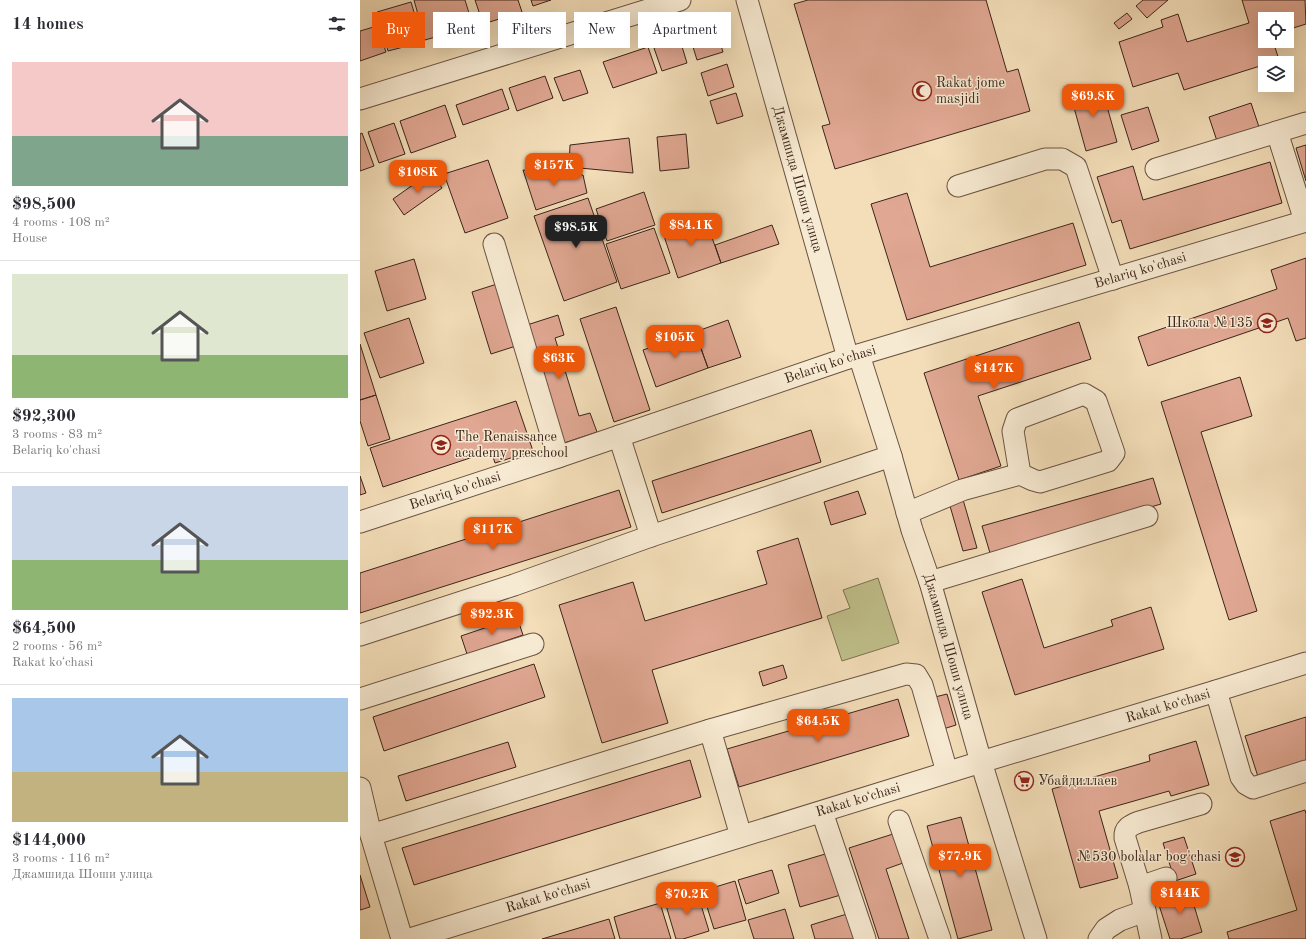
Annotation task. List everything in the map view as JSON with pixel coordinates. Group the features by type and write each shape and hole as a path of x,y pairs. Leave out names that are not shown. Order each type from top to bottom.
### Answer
{"street":[{"path":"360,99 680,0"},
{"name":"Джамшида Шоши улица","path":"747,0 854,357 891,456 907,513 930,582 980,762 1036,939"},
{"path":"1156,169 1306,123"},
{"path":"1277,132 1305,221"},
{"path":"958,186 1045,159 1062,160 1076,168 1113,279"},
{"name":"Belariq ko'chasi","path":"360,522 854,357 1305,221"},
{"path":"494,244 558,457"},
{"path":"907,513 962,490 1020,474 1040,482 1108,461 1114,453 1096,400 1084,394 1017,419 1013,431 1020,474"},
{"path":"619,436 651,536"},
{"path":"360,635 514,585 651,536 891,456"},
{"path":"930,582 1147,516"},
{"path":"360,699 533,644"},
{"name":"Rakat koʻchasi","path":"410,939 947,772 1306,663"},
{"path":"371,835 710,730 906,674 916,675 922,685 947,772"},
{"path":"1216,691 1242,777 1246,784 1254,788 1306,771"},
{"path":"710,730 741,836"},
{"path":"360,788 371,835 402,939"},
{"path":"1151,939 1140,887 1124,833 1132,824 1201,804"},
{"path":"822,812 865,939"},
{"path":"900,821 940,939"},
{"path":"1140,887 1166,878"},
{"path":"1099,939 1106,928 1120,920 1145,911"}],"green space":[{"path":"878,578 899,643 842,661 827,616 850,608 843,590"}],"building":[{"path":"414,0 465,0 469,12 433,12 433,38 425,40 425,12 417,12"},
{"path":"475,0 518,0 522,12 498,12 498,19 490,22 490,12 479,12"},
{"path":"531,0 551,0 533,6"},
{"name":"Rakat jome masjidi","path":"808,0 986,0 1007,72 1018,69 1030,111 835,169 822,126 830,124 794,4"},
{"path":"1143,0 1168,0 1147,18 1136,6"},
{"path":"1242,0 1305,0 1306,24 1294,28 1294,12 1258,12 1258,48 1275,48 1278,56 1258,56 1258,67 1184,90 1178,73 1133,87 1119,42 1163,27 1161,20 1178,14 1187,42 1249,23"},
{"path":"411,2 414,12 377,12"},
{"path":"1127,13 1132,19 1119,29 1114,23"},
{"path":"372,27 372,48 385,48 386,52 360,61 360,31"},
{"path":"387,48 400,48 388,51"},
{"path":"648,48 657,73 613,88 603,62"},
{"path":"654,48 682,48 687,63 662,71"},
{"path":"693,48 722,48 723,52 697,60"},
{"path":"727,64 734,87 708,96 701,73"},
{"path":"580,70 588,93 563,101 554,78"},
{"path":"545,76 553,98 517,111 509,88"},
{"path":"1101,85 1117,142 1086,151 1070,93"},
{"path":"502,89 509,109 463,125 456,105"},
{"path":"736,93 743,116 717,124 710,101"},
{"path":"1251,103 1260,130 1218,144 1209,117"},
{"path":"445,105 456,137 411,153 400,121"},
{"path":"1148,107 1159,141 1132,150 1121,115"},
{"path":"394,123 405,154 379,163 368,132"},
{"path":"362,133 374,166 360,171 360,134"},
{"path":"686,134 689,168 660,171 657,137"},
{"path":"629,138 633,173 569,167 570,145"},
{"path":"1306,145 1306,181 1296,148"},
{"path":"488,160 508,218 465,233 444,174"},
{"path":"1270,162 1282,203 1130,249 1121,220 1112,223 1097,177 1133,166 1143,200"},
{"path":"523,170 583,175 587,193 536,210"},
{"path":"431,172 442,188 404,215 393,199"},
{"path":"644,192 655,225 607,241 596,209"},
{"path":"907,193 930,267 1073,223 1086,265 907,320 871,204"},
{"path":"588,198 617,282 564,301 534,216"},
{"path":"704,215 721,263 678,278 662,230"},
{"path":"772,225 779,244 721,263 715,245"},
{"path":"654,228 670,273 621,289 606,244"},
{"path":"1306,258 1306,338 1296,341 1288,318 1148,366 1138,337 1277,289 1271,270"},
{"path":"414,259 426,299 387,311 375,271"},
{"path":"497,284 516,346 491,354 472,292"},
{"path":"616,307 650,410 614,422 580,319"},
{"path":"558,315 564,335 555,338 579,416 590,413 597,432 564,443 527,325"},
{"path":"409,318 424,363 380,378 364,333"},
{"path":"728,320 741,357 708,368 695,332"},
{"path":"1079,322 1091,359 978,396 1001,466 959,480 924,373"},
{"path":"695,332 708,368 656,387 643,350"},
{"path":"360,344 376,395 360,400"},
{"path":"1240,377 1252,416 1201,432 1257,611 1229,620 1161,402"},
{"path":"376,395 390,439 368,446 360,421 360,400"},
{"path":"516,401 533,451 495,463 491,451 383,487 370,448"},
{"path":"811,430 821,462 662,513 652,481"},
{"path":"360,476 366,493 360,495"},
{"path":"1153,478 1161,504 990,553 982,526"},
{"path":"619,490 631,527 360,613 360,573"},
{"path":"858,491 866,514 831,525 824,502"},
{"path":"962,496 977,548 963,551 948,499"},
{"path":"798,538 822,618 652,670 668,723 602,743 559,605 633,582 645,621 767,584 757,551"},
{"path":"1022,579 1044,648 1113,626 1111,620 1151,607 1164,649 1015,695 982,592"},
{"path":"517,617 523,635 467,654 461,636"},
{"path":"534,664 545,697 384,751 373,717"},
{"path":"783,665 787,678 763,686 759,672"},
{"path":"947,694 956,725 940,730 931,698"},
{"path":"898,699 909,736 739,787 727,749"},
{"path":"1306,717 1306,769 1260,783 1245,736"},
{"path":"1196,741 1209,785 1171,796 1169,791 1099,811 1118,878 1080,888 1052,789 1150,761 1149,755"},
{"path":"508,742 516,767 406,801 398,776"},
{"path":"690,760 701,797 414,885 402,848"},
{"path":"1305,810 1306,939 1229,939 1227,932 1297,910 1270,821"},
{"path":"961,817 992,930 958,939 927,826"},
{"path":"893,834 903,863 886,869 909,939 879,939 849,848"},
{"path":"1184,837 1196,874 1175,881 1163,843"},
{"path":"832,852 844,894 800,907 788,865"},
{"path":"772,870 779,893 746,904 738,880"},
{"path":"360,875 370,907 360,910"},
{"path":"735,881 746,920 714,929 702,891"},
{"path":"1189,889 1202,932 1180,939 1170,939 1157,899"},
{"path":"697,892 709,931 683,939 676,939 665,902"},
{"path":"660,903 671,939 620,939 614,917"},
{"path":"785,909 794,939 754,939 748,920"},
{"path":"850,913 859,939 815,939 811,925"},
{"path":"609,919 615,939 542,939"}],"place":[{"name":"Rakat jome masjidi","path":"922,91"},
{"name":"Школа №135","path":"1267,323"},
{"name":"The Renaissance academy preschool","path":"441,445"},
{"name":"Убайдиллаев","path":"1024,781"},
{"name":"№530 bolalar bog'chasi","path":"1235,857"}]}
